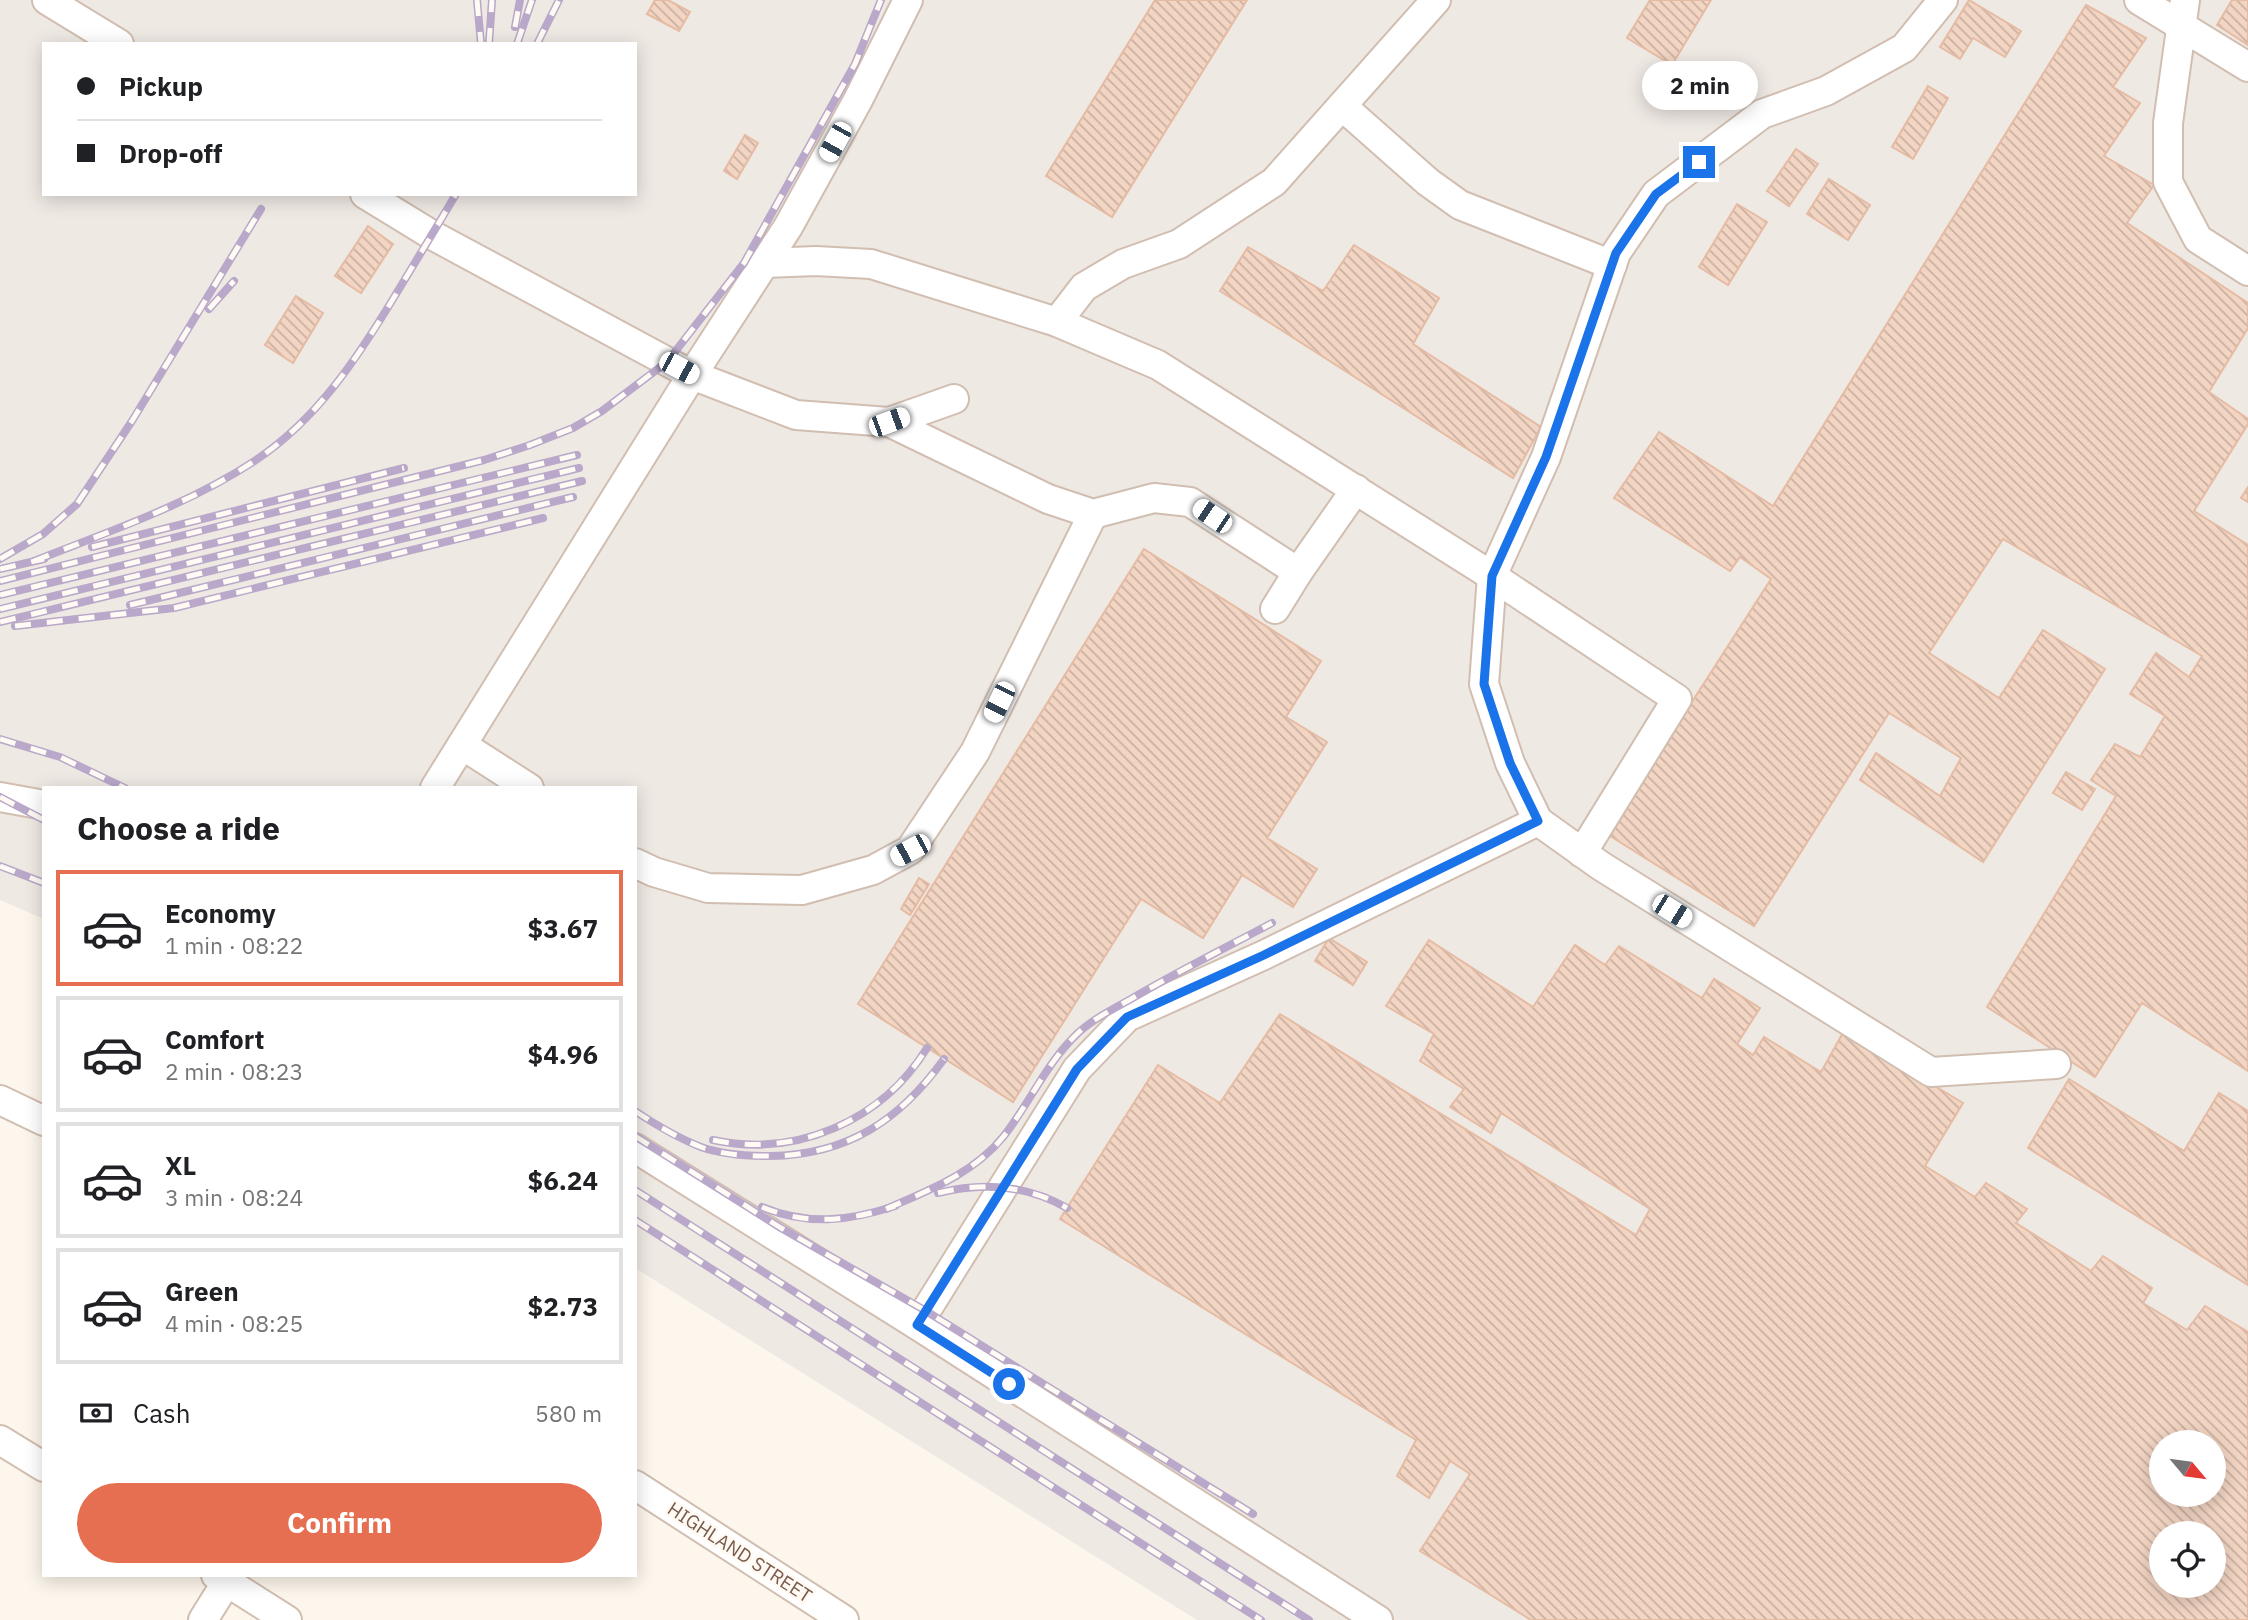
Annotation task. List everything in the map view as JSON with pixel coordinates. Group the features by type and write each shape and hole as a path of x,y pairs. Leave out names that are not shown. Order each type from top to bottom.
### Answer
{"street":[{"path":"47,0 116,42"},
{"path":"436,786 692,375 788,227 858,100 908,0"},
{"path":"1057,322 1084,287 1123,264 1180,244 1274,182 1436,0"},
{"path":"1943,0 1905,48 1826,91 1762,114 1656,194 1616,253 1546,457 1492,576 1484,684 1510,763 1538,821 1583,853 1931,1072 2056,1064"},
{"path":"2139,0 2183,13 2248,67"},
{"path":"2183,13 2168,123 2168,182 2199,239 2248,271"},
{"path":"1342,106 1429,182 1460,205 1612,265"},
{"path":"368,196 432,235 692,375 796,415 889,422 1048,499 1093,514 1154,498 1190,502 1298,572"},
{"path":"765,263 816,261 871,264 1057,322 1158,365 1492,576 1677,699 1583,853"},
{"path":"889,422 954,398"},
{"path":"1275,609 1356,489"},
{"path":"637,864 654,872 708,888 802,891 873,870 910,850 975,752 1093,514"},
{"path":"462,745 525,786"},
{"path":"0,797 42,805"},
{"path":"917,1325 1077,1069 1127,1017 1264,955 1538,821"},
{"path":"0,1100 42,1120"},
{"path":"637,1149 1378,1620"},
{"path":"0,1440 42,1466"},
{"name":"HIGHLAND STREET","path":"637,1486 844,1620"},
{"path":"203,1620 225,1577 287,1620"}],"shaded area":[{"path":"0,0 2248,0 2248,1620 1197,1620 637,1269 637,786 42,786 42,918 0,900"}],"building":[{"path":"655,0 668,0 690,12 679,31 647,14"},
{"path":"1155,0 1247,0 1112,217 1046,176"},
{"path":"1650,0 1711,0 1672,65 1627,38"},
{"path":"1969,0 2021,31 2005,57 1973,38 1960,59 1940,47"},
{"path":"2232,0 2248,0 2248,45 2217,25"},
{"path":"2086,5 2146,38 2113,87 2140,103 2104,156 2154,185 2127,223 2248,303 2248,328 2209,392 2248,419 2248,424 2194,511 2248,545 2248,1071 2142,1003 2095,1077 1987,1007 2116,796 2091,780 2115,744 2140,757 2165,716 2130,694 2156,653 2189,677 2202,656 2003,539 1929,653 1999,698 2043,630 2105,669 1983,862 1860,780 1876,753 1940,796 1961,758 1889,713 1754,926 1607,834 1771,579 1740,557 1730,571 1614,498 1659,432 1773,506"},
{"path":"1928,86 1948,98 1913,159 1892,147"},
{"path":"745,135 758,143 737,179 724,171"},
{"path":"1796,149 1818,164 1789,206 1767,191"},
{"path":"1829,179 1870,205 1848,240 1807,214"},
{"path":"1737,204 1767,222 1728,285 1699,267"},
{"path":"368,226 393,244 361,293 335,276"},
{"path":"1354,245 1439,298 1413,344 1541,427 1513,478 1220,291 1248,247 1323,291"},
{"path":"296,296 323,313 293,363 265,345"},
{"path":"2248,487 2248,502 2241,498"},
{"path":"1144,549 1321,661 1286,717 1327,742 1267,838 1317,869 1293,907 1242,875 1203,938 1141,899 1013,1102 858,1004"},
{"path":"2066,772 2095,789 2082,810 2053,793"},
{"path":"919,878 929,884 910,915 901,909"},
{"path":"1329,938 1367,962 1353,985 1315,961"},
{"path":"1429,940 1533,1007 1575,945 1605,965 1619,946 1702,998 1714,979 1760,1008 1737,1044 1753,1055 1764,1037 1821,1072 1844,1031 1963,1103 1925,1166 1975,1197 1986,1183 2027,1209 2016,1223 2091,1271 2103,1256 2152,1288 2143,1303 2187,1330 2205,1306 2248,1332 2248,1620 1531,1620 1420,1551 1470,1474 1450,1461 1429,1498 1397,1476 1416,1440 1060,1219 1158,1065 1220,1103 1280,1014 1636,1235 1650,1209 1501,1113 1491,1133 1450,1107 1464,1089 1420,1061 1434,1034 1386,1006"},
{"path":"2069,1079 2184,1151 2219,1093 2248,1111 2248,1285 2028,1148"}],"railway":[{"path":"477,0 481,42"},
{"path":"489,42 492,0"},
{"path":"515,27 520,0"},
{"path":"518,42 532,0"},
{"path":"538,42 559,0"},
{"path":"0,581 484,460 573,428 602,411 667,362 744,263 855,64 881,0"},
{"path":"34,561 176,504 230,476 278,444 316,407 349,366 379,322 455,196"},
{"path":"0,559 43,534 77,504 132,421 261,209"},
{"path":"209,309 234,281"},
{"path":"0,595 577,455"},
{"path":"92,547 404,468"},
{"path":"0,609 579,468"},
{"path":"0,622 582,481"},
{"path":"130,605 573,497"},
{"path":"15,626 174,608 543,518"},
{"path":"0,569 44,559"},
{"path":"0,739 60,757 121,786"},
{"path":"0,797 42,819"},
{"path":"0,866 42,882"},
{"path":"886,1209 949,1180 991,1150 1013,1124 1057,1057 1090,1023 1272,923"},
{"path":"713,1140 744,1144 775,1143 805,1138 834,1128 861,1114 886,1096 908,1074 927,1048"},
{"path":"637,1112 709,1150 753,1156 798,1154 824,1149 870,1130 909,1100 944,1059"},
{"path":"637,1137 781,1228 926,1311 1253,1514"},
{"path":"938,1193 971,1187 1004,1188 1036,1194 1067,1208"},
{"path":"637,1191 1309,1620"},
{"path":"762,1207 796,1217 828,1219 861,1215 895,1206"},
{"path":"637,1221 1261,1620"}],"route":[{"path":"1009,1384 917,1325 1077,1069 1127,1017 1264,955 1538,821 1510,763 1484,684 1492,576 1546,457 1616,253 1656,194 1699,162"}]}
